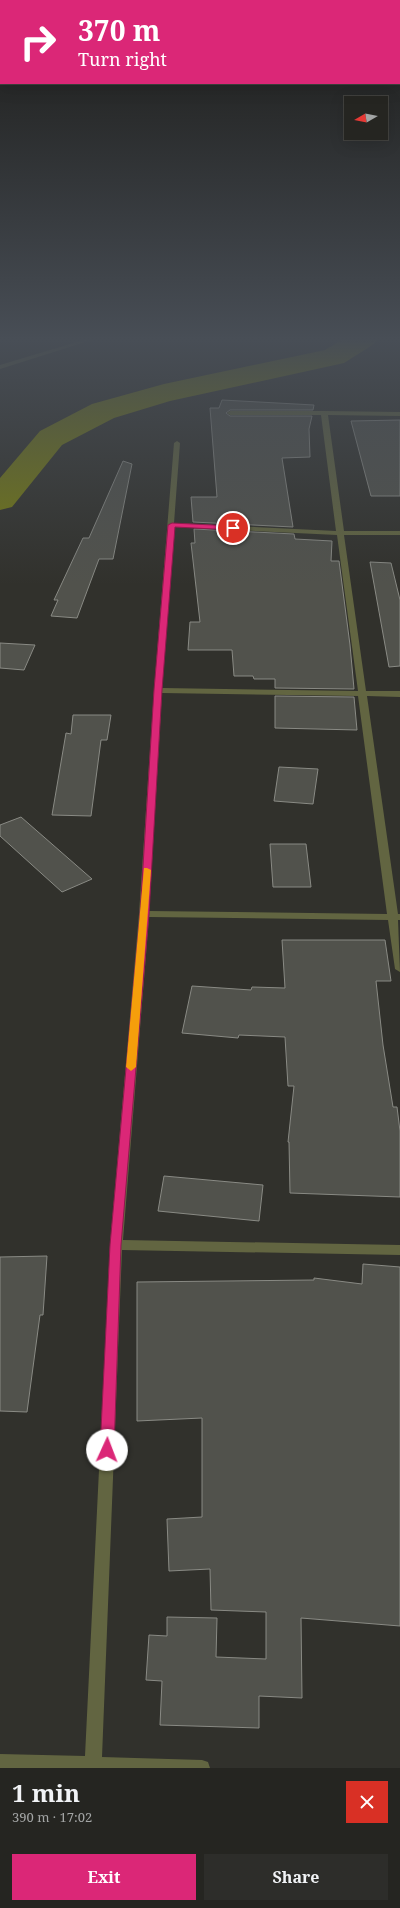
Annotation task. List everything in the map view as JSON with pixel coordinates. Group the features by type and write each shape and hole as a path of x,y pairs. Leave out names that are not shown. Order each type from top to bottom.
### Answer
{"street":[{"path":"325,421 362,694 396,917 400,969"},
{"path":"93,1766 116,1245 144,914 158,690 172,525 177,443"},
{"path":"172,525 340,533 400,533"},
{"path":"158,690 400,694"},
{"path":"144,914 396,917"},
{"path":"116,1245 400,1250"},
{"path":"0,1762 93,1766 202,1768"}],"building":[{"path":"211,421 311,421 309,429 310,457 282,458 293,527 193,522 191,497 217,497"},
{"path":"351,421 400,421 400,496 371,496"},
{"path":"123,461 132,464 113,559 99,559 77,618 51,616 58,600 54,600 83,538 89,538"},
{"path":"194,529 294,534 295,539 332,541 331,561 339,561 354,689 275,688 275,679 254,679 253,676 234,676 232,650 188,650 190,622 200,622 191,543 195,543"},
{"path":"370,562 391,563 400,600 400,666 389,667"},
{"path":"0,643 35,645 24,670 0,668"},
{"path":"275,696 354,697 357,730 275,728"},
{"path":"73,715 111,715 107,740 101,740 91,816 52,815 66,733 71,734"},
{"path":"279,767 318,769 313,804 274,801"},
{"path":"21,817 92,879 62,892 0,836 0,825"},
{"path":"270,844 306,844 311,887 273,887"},
{"path":"282,940 385,940 391,981 376,981 383,1045 393,1107 397,1107 400,1131 400,1197 290,1193 288,1142 294,1086 288,1086 285,1037 239,1035 238,1038 182,1033 192,986 251,990 252,987 285,988"},
{"path":"164,1176 263,1185 259,1221 158,1211"},
{"path":"47,1256 43,1315 40,1315 27,1412 0,1411 0,1257"},
{"path":"363,1264 400,1267 400,1626 301,1618 302,1698 259,1696 259,1728 160,1725 162,1681 146,1680 149,1635 167,1636 167,1617 217,1618 216,1657 266,1659 266,1612 211,1610 210,1569 169,1571 167,1519 202,1517 202,1418 137,1421 137,1282 314,1280 314,1278 362,1284"}],"waterway":[{"path":"0,500 51,438 85,421"}],"slow traffic":[{"path":"131,1067 147,870"}],"route":[{"path":"107,1450 116,1245 144,914 158,690 172,525 233,528"}]}
